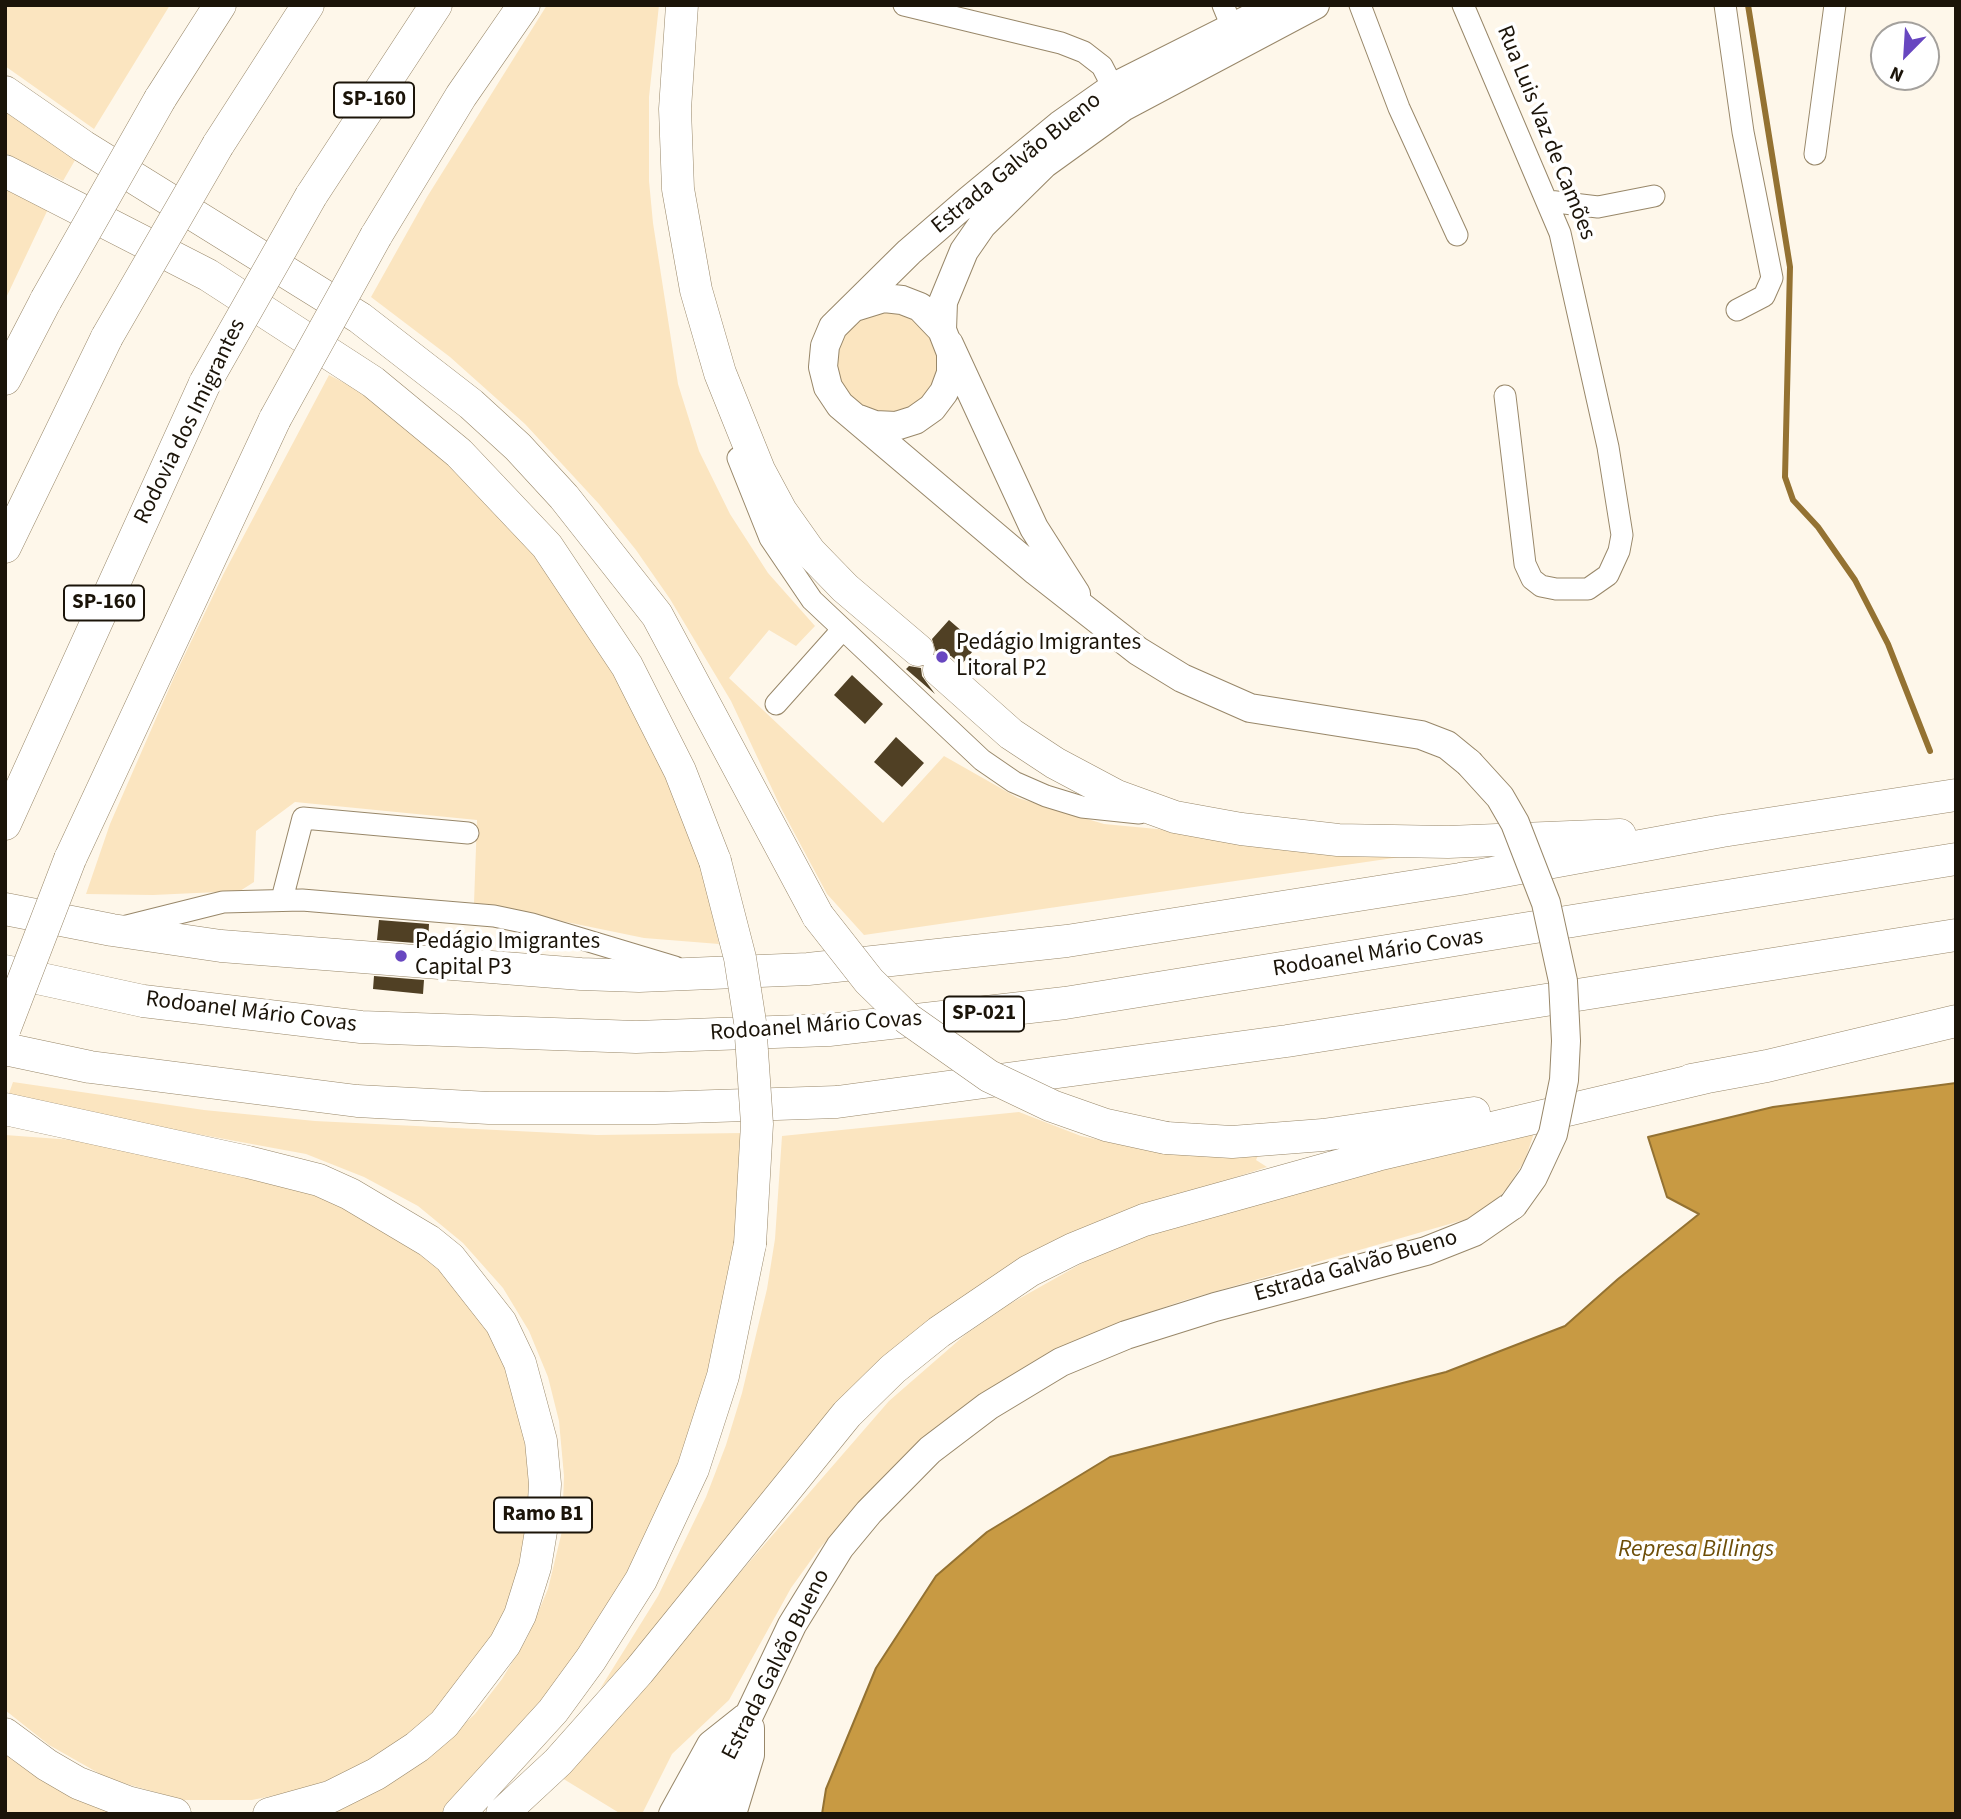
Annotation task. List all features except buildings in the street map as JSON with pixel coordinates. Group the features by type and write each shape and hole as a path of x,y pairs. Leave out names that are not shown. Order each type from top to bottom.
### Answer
{"highway":[{"path":"5,379 46,300 160,99 220,5"},
{"path":"5,547 107,337 218,145 308,5"},
{"name":"Rodovia dos Imigrantes","path":"5,824 205,383 311,196 436,5"},
{"path":"5,1028 70,859 275,419 376,236 461,96 524,5"},
{"path":"682,5 675,109 678,189 696,290 720,373 759,470 781,511 810,552 845,588 1011,734 1055,763 1117,796 1175,817 1241,829 1338,840 1448,842 1722,831"},
{"path":"5,92 83,146 360,318 471,404 518,447 573,507 657,615 818,916 869,981 908,1019 989,1076 1052,1106 1106,1125 1166,1138 1232,1142 1323,1135 1712,1076 1767,1066 1956,1021"},
{"path":"5,171 208,275 373,382 459,453 547,546 620,656 680,771 715,861 740,958 750,1022 757,1124 750,1244 723,1376 693,1469 642,1580 591,1659 553,1711 459,1814"},
{"path":"5,909 112,930 221,946 568,973 639,976 808,969 1067,941 1474,877 1722,831 1956,795"},
{"name":"Rodoanel Mário Covas","path":"5,971 143,1001 361,1027 636,1037 829,1030 1065,1003 1956,859"},
{"path":"5,1049 90,1067 357,1101 489,1108 655,1108 837,1102 1273,1043 1956,935"},
{"path":"502,1814 558,1762 639,1671 847,1414 892,1369 939,1332 1029,1271 1073,1249 1144,1220 1377,1155 1712,1076"},
{"name":"Ramo B1","path":"5,1109 248,1163 319,1181 351,1194 420,1235 450,1258 501,1323 520,1363 541,1441 543,1519 535,1567 520,1615 505,1644 452,1713 417,1747 376,1774 330,1797 269,1814"},
{"path":"5,1734 47,1765 78,1783 127,1802 175,1814"}],"main road":[{"name":"Estrada Galvão Bueno","path":"702,1814 792,1625 816,1581 869,1511 930,1450 988,1406 1060,1362 1126,1335 1216,1307 1426,1251 1474,1232 1513,1205 1540,1166 1553,1134 1564,1080 1566,1041 1563,981 1546,903 1516,823 1500,797 1469,763 1447,745 1421,735 1250,708 1214,694 1138,651 840,405 828,387 823,367 825,346 833,327 850,309 968,201 1060,125 1119,97 1231,25 1277,5"},
{"name":"Estrada Galvão Bueno","path":"1231,25 1314,5"},
{"name":"Estrada Galvão Bueno","path":"856,418 876,425 896,426 915,420 932,408 944,392 951,373 943,302 964,251 982,225 1044,164 1119,97"},
{"name":"Estrada Galvão Bueno","path":"850,309 884,298 902,300 920,307 946,337 991,441 1034,528 1087,611"},
{"path":"673,1814 711,1745 750,1715"},
{"path":"732,1814 750,1755 750,1715"}],"street":[{"path":"904,5 1072,47 1096,60 1119,97"},
{"path":"1360,5 1399,108 1457,235"},
{"name":"Rua Luis Vaz de Camões","path":"1463,5 1548,201 1571,277 1608,447 1622,535 1619,551 1608,575 1588,589 1541,586 1532,579 1525,564 1505,396"},
{"path":"1725,5 1743,132 1772,278 1763,296 1737,310"},
{"path":"1815,154 1835,5"},
{"path":"1548,201 1598,207 1654,196"},
{"path":"720,373 736,455 770,538 812,600 842,630 982,760 1014,782 1082,807 1175,817"},
{"path":"776,704 842,630"},
{"path":"282,899 303,818 468,834"},
{"path":"112,930 223,902 282,899 505,918 694,973"}],"shaded area":[{"path":"5,5 170,5 94,129 5,66"},
{"path":"547,5 659,5 649,97 649,181 678,384 699,451 730,514 768,573 815,626 796,646 769,630 729,678 883,823 944,756 1018,798 1104,824 1421,854 864,935 827,894 781,808 731,701 670,599 636,550 599,504 525,424 450,357 371,297 427,197"},
{"path":"5,112 78,155 63,181 5,153"},
{"path":"5,186 49,207 5,300"},
{"path":"887,312 906,316 922,327 933,343 937,362 933,381 922,397 906,408 887,412 868,408 852,397 841,381 837,362 841,343 852,327 868,316"},
{"path":"329,375 364,393 449,464 536,555 615,673 667,777 702,866 719,944 644,938 474,903 477,820 295,802 256,831 254,882 240,891 153,895 86,894 110,824 175,675 224,573"},
{"path":"13,1082 204,1110 315,1121 597,1135 743,1133 740,1218 700,1419 607,1618 487,1770 442,1814 311,1814 365,1794 424,1761 475,1714 502,1679 527,1638 548,1589 562,1531 564,1476 559,1421 548,1377 529,1331 503,1288 463,1243 418,1206 364,1177 306,1154 7,1099"},
{"path":"1019,1112 1081,1136 1150,1151 1186,1154 1260,1151 1256,1160 1267,1167 1212,1185 1005,1272 600,1689 658,1596 706,1497 726,1445 742,1393 767,1289 775,1239 782,1136"},
{"path":"1535,1130 1525,1160 1508,1187 1496,1200 1467,1219 1182,1301 1103,1329 1065,1346 917,1445 882,1478 819,1549 791,1588 729,1700 672,1754 642,1814 621,1814 557,1775 698,1621 889,1401 966,1334 1008,1305 1095,1256 1185,1220"},
{"path":"5,1135 73,1140 283,1178 392,1224 479,1299 535,1427 534,1542 496,1642 423,1728 372,1762 310,1788 252,1800 183,1800 109,1779 49,1745 5,1710"},
{"path":"5,1746 135,1814 5,1814"}],"water":[{"name":"Represa Billings","path":"1956,1083 1956,1814 822,1814 826,1789 876,1668 936,1576 987,1532 1110,1457 1446,1372 1565,1326 1699,1214 1667,1197 1648,1137 1773,1107"}],"waterway":[{"path":"1748,5 1790,267 1785,477 1793,500 1818,527 1855,580 1888,644 1930,751"}],"place":[{"name":"Pedágio Imigrantes Litoral P2","path":"942,657"},
{"name":"Pedágio Imigrantes Capital P3","path":"401,956"}]}
